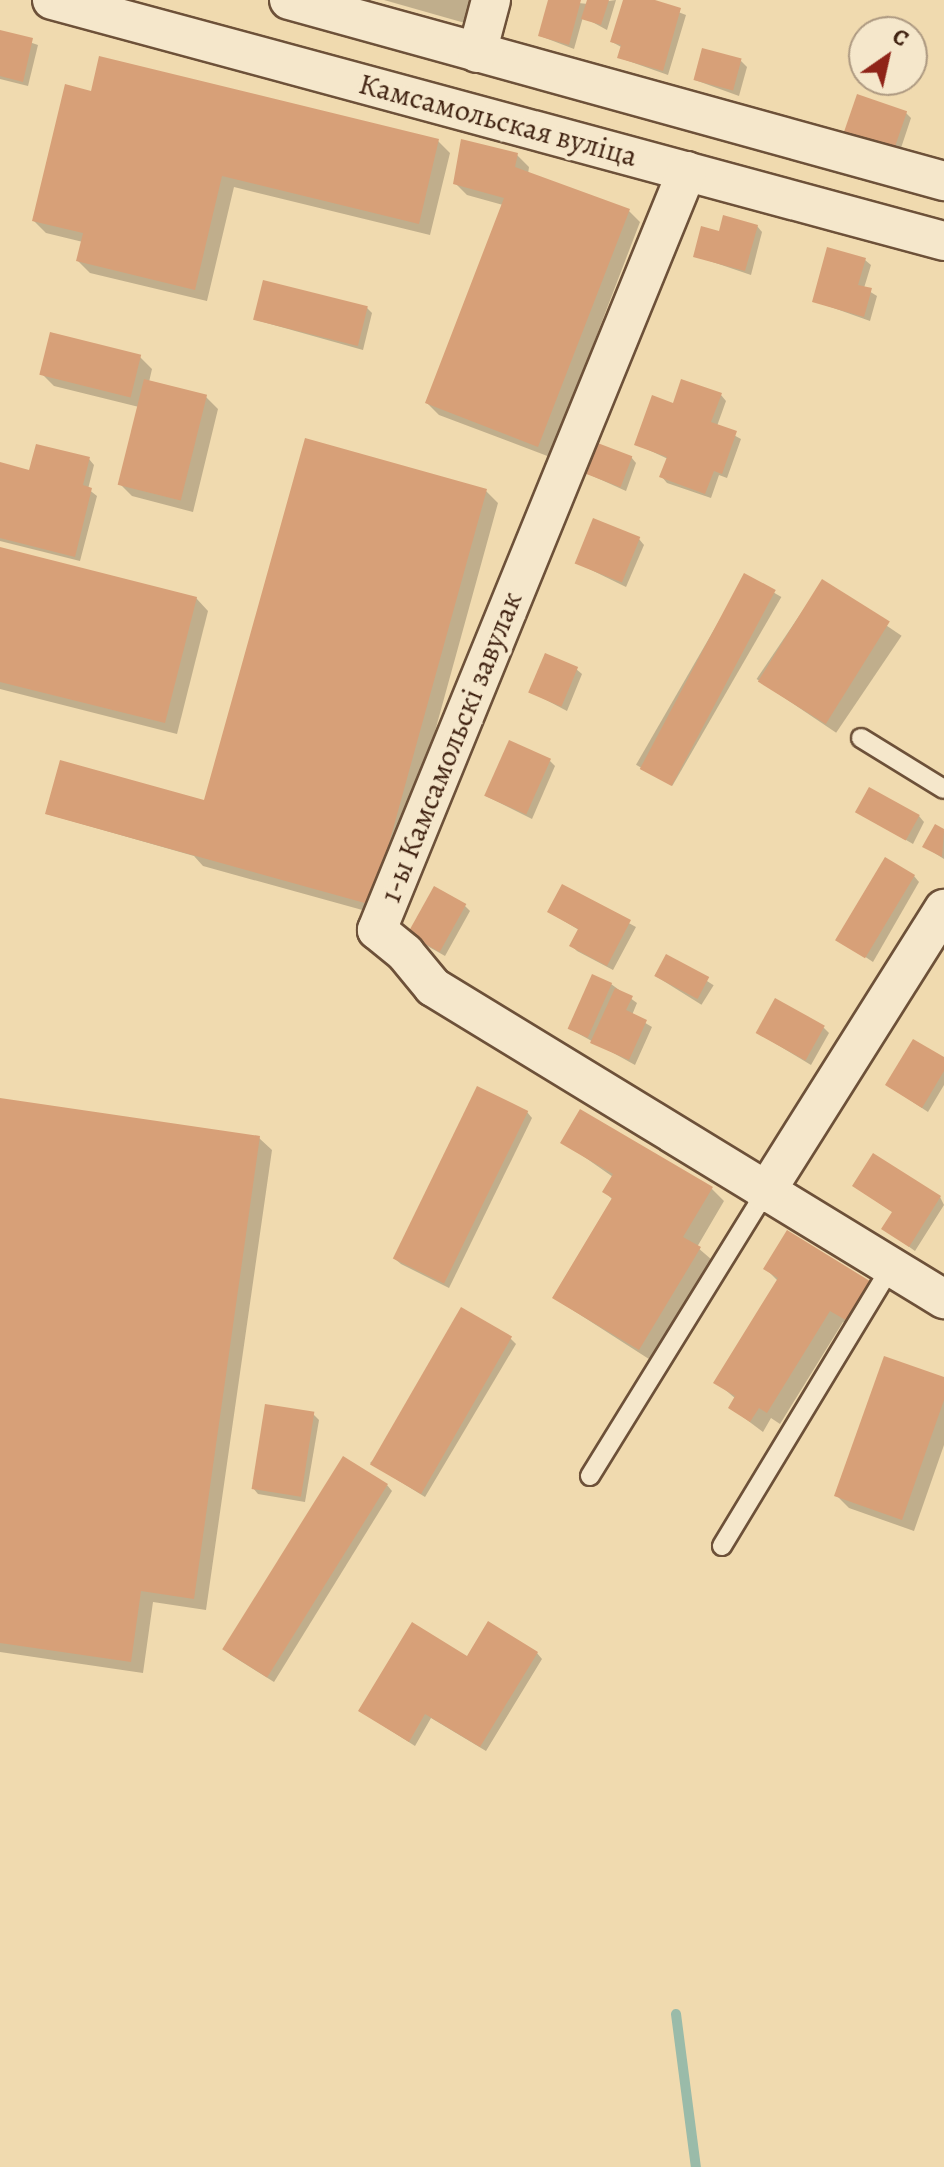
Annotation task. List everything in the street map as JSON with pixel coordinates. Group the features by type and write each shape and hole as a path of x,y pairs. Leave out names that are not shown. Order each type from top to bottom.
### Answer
{"street":[{"name":"Камсамольская вуліца","path":"52,0 944,241"},
{"name":"Камсамольская вуліца","path":"289,0 944,181"},
{"path":"477,53 491,0"},
{"name":"1-ы Камсамольскі завулак","path":"687,171 377,930 405,953 433,987 765,1193"},
{"path":"944,909 765,1193 944,1299"}],"lane":[{"path":"861,738 944,789"},
{"path":"590,1476 765,1193"},
{"path":"722,1546 891,1267"}],"building":[{"path":"548,0 581,0 569,45 538,36"},
{"path":"587,0 609,0 601,25 581,19"},
{"path":"623,0 655,0 681,8 663,71 617,58 621,45 610,42"},
{"path":"0,30 33,38 23,82 0,76"},
{"path":"702,48 742,59 733,90 693,80"},
{"path":"99,56 439,139 419,224 222,176 195,290 76,261 83,233 32,221 65,84 91,91"},
{"path":"856,96 907,111 893,152 843,135"},
{"path":"461,139 518,153 515,167 630,209 538,447 425,403 504,198 453,184"},
{"path":"723,215 758,225 745,271 693,257 701,226 719,231"},
{"path":"827,247 866,258 858,285 872,288 864,317 812,302"},
{"path":"263,280 368,306 358,346 253,320"},
{"path":"50,332 141,355 131,397 39,375"},
{"path":"144,379 207,395 181,500 118,485"},
{"path":"681,379 722,393 711,422 737,431 722,474 714,471 705,494 659,477 667,457 634,445 652,395 673,403"},
{"path":"305,438 487,489 372,905 45,814 60,760 204,800"},
{"path":"595,442 632,456 621,487 583,473"},
{"path":"36,444 90,457 83,485 92,488 75,557 0,538 0,462 29,470"},
{"path":"593,518 640,537 622,583 575,563"},
{"path":"0,547 197,597 165,723 0,682"},
{"path":"744,573 776,590 672,786 640,769"},
{"path":"822,579 890,621 826,724 758,682"},
{"path":"545,653 578,667 561,707 528,693"},
{"path":"509,740 551,759 526,814 484,796"},
{"path":"869,787 920,815 906,840 855,812"},
{"path":"935,824 944,829 942,857 922,847"},
{"path":"885,857 915,875 865,958 835,940"},
{"path":"562,884 631,920 607,966 569,946 578,929 547,912"},
{"path":"434,886 466,904 440,952 407,934"},
{"path":"666,954 709,977 698,999 654,976"},
{"path":"592,974 612,983 588,1038 568,1029"},
{"path":"615,988 633,996 626,1010 647,1020 629,1060 590,1043"},
{"path":"775,998 825,1026 805,1061 756,1033"},
{"path":"913,1039 944,1057 944,1071 922,1108 885,1085"},
{"path":"477,1086 528,1111 444,1284 393,1259"},
{"path":"0,1098 260,1136 194,1599 141,1591 131,1662 0,1643"},
{"path":"580,1109 713,1187 683,1237 701,1247 639,1350 552,1298 612,1198 602,1192 613,1174 560,1143"},
{"path":"873,1153 941,1196 909,1247 881,1229 892,1212 852,1186"},
{"path":"787,1230 873,1283 849,1322 830,1311 767,1413 759,1408 750,1422 728,1408 735,1396 713,1383 778,1278 763,1269"},
{"path":"461,1307 512,1336 421,1494 370,1465"},
{"path":"884,1356 944,1377 944,1400 902,1520 834,1496"},
{"path":"265,1404 314,1412 301,1497 252,1489"},
{"path":"343,1456 388,1484 267,1677 222,1649"},
{"path":"488,1621 538,1652 480,1747 425,1714 409,1742 358,1711 412,1622 467,1656"}],"waterway":[{"path":"676,2014 696,2167"}]}
